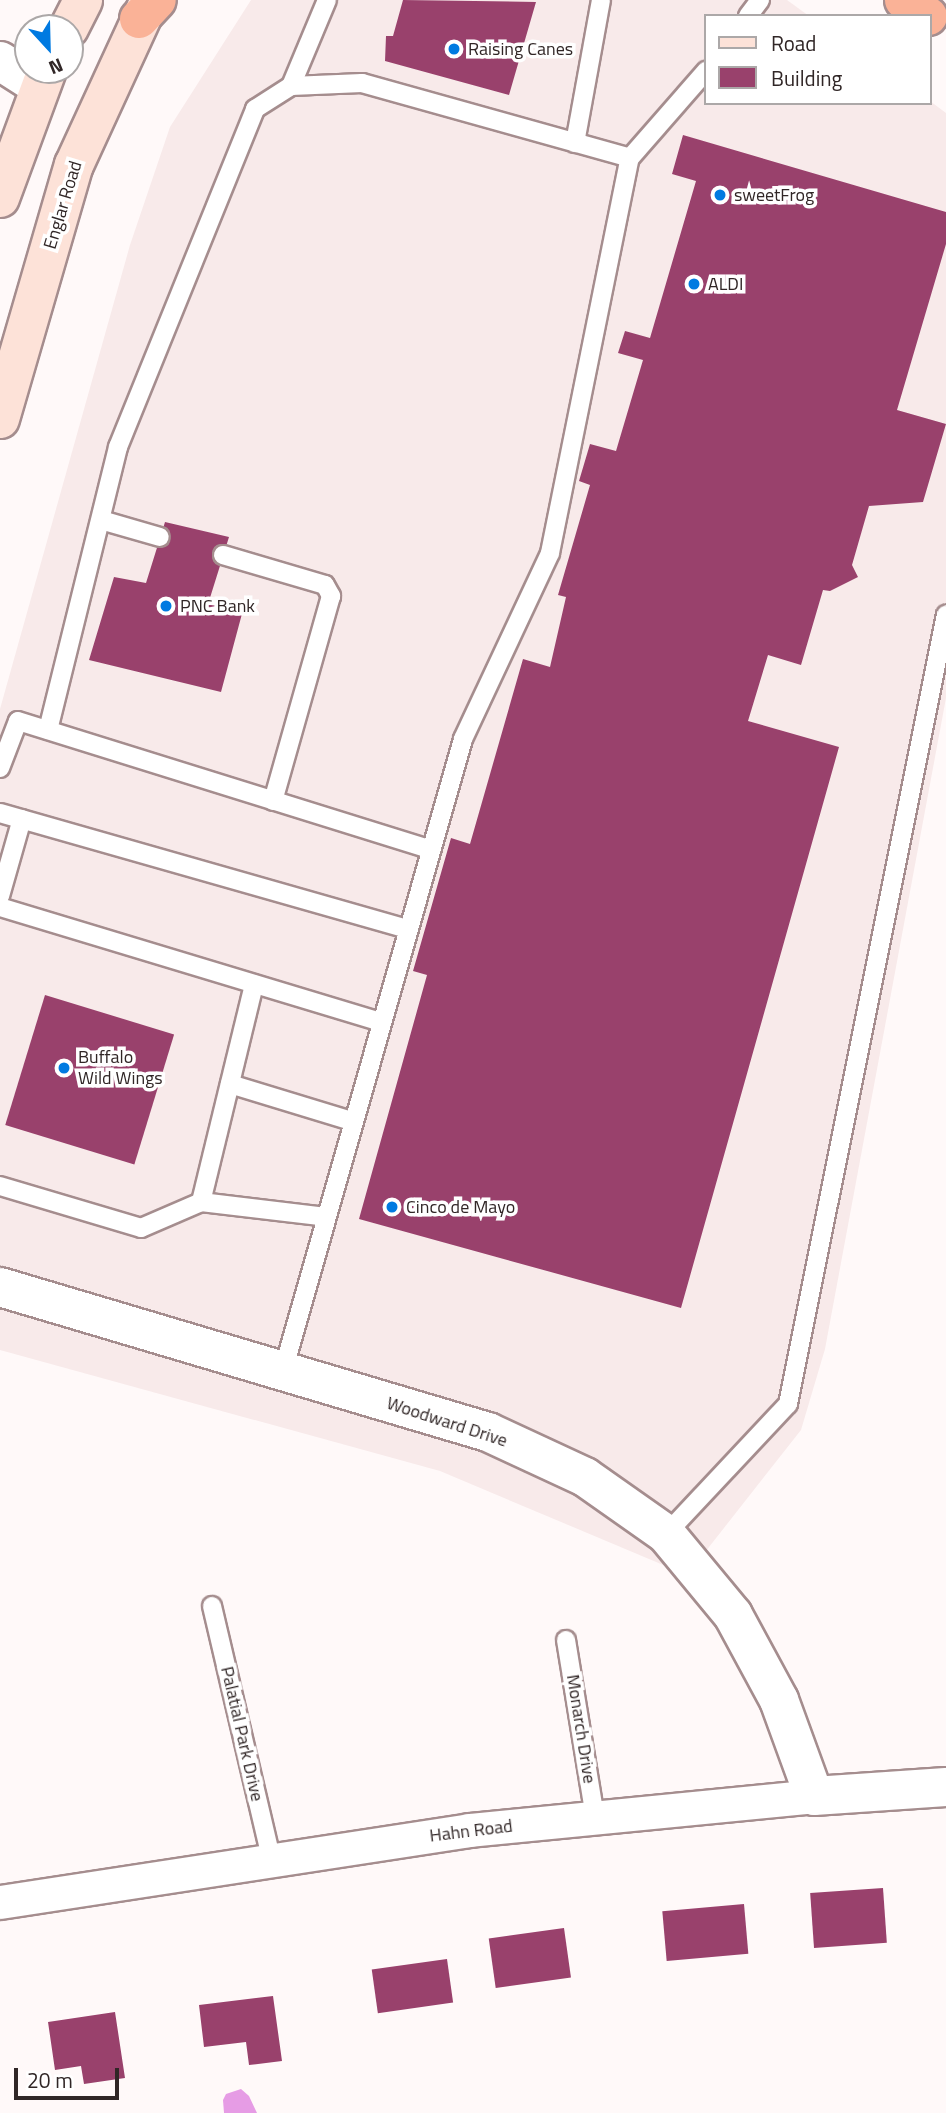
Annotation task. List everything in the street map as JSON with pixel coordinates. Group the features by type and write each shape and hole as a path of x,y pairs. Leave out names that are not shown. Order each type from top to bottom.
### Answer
{"highway":[{"path":"904,0 925,14"}],"main road":[{"name":"Englar Road","path":"0,419 74,165 149,6"},
{"path":"0,198 41,84"}],"street":[{"name":"Woodward Drive","path":"0,1287 488,1432 585,1477 666,1534 733,1615 779,1700 814,1796"},
{"name":"Hahn Road","path":"0,1902 469,1830 814,1796 946,1787"}],"lane":[{"path":"291,86 327,0"},
{"path":"575,143 601,0"},
{"path":"283,1371 380,1022 463,739 550,553 630,158 704,73"},
{"path":"48,730 118,447 254,109 291,86 362,83 630,158"},
{"path":"101,520 160,537"},
{"path":"223,555 325,585 331,596 273,801"},
{"path":"666,1534 788,1404 946,615"},
{"path":"0,768 18,721 431,850"},
{"path":"0,813 408,929"},
{"path":"0,896 22,819"},
{"path":"0,907 380,1022"},
{"path":"201,1202 254,984"},
{"path":"230,1084 352,1121"},
{"path":"0,1186 142,1228 201,1202 230,1203 326,1217"},
{"name":"Palatial Park Drive","path":"212,1606 272,1861"},
{"name":"Monarch Drive","path":"566,1640 595,1818"}],"shaded area":[{"path":"251,0 787,0 806,14 704,14 704,105 932,105 932,102 946,113 946,698 825,1349 801,1430 687,1575 440,1471 0,1350 0,709 130,245 170,127"},
{"path":"241,2089 249,2096 257,2113 224,2113 223,2100 226,2094"}],"building":[{"name":"Raising Canes","path":"403,0 536,2 509,95 385,61 386,36 393,36"},
{"path":"683,135 946,212 946,244 897,410 946,424 923,502 869,506 852,565 858,577 830,591 823,590 801,665 768,655 748,721 839,747 681,1308 359,1219 427,975 413,971 451,838 470,844 523,659 550,667 566,597 558,595 590,485 579,481 590,444 616,451 643,360 618,353 625,331 650,338 696,181 672,174"},
{"name":"PNC Bank","path":"165,522 229,537 209,601 243,610 221,692 89,660 114,577 146,583"},
{"path":"45,995 174,1034 134,1165 5,1125"},
{"path":"883,1888 887,1943 814,1948 810,1893"},
{"path":"744,1904 748,1954 667,1961 662,1911"},
{"path":"564,1928 571,1978 496,1988 489,1939"},
{"path":"447,1959 453,2003 378,2013 372,1970"},
{"path":"273,1996 282,2061 249,2065 246,2042 204,2047 199,2005"},
{"path":"115,2012 125,2078 84,2084 81,2066 55,2070 48,2022"}],"place":[{"name":"Raising Canes","path":"454,49"},
{"name":"sweetFrog","path":"720,195"},
{"name":"ALDI","path":"694,284"},
{"name":"PNC Bank","path":"166,606"},
{"name":"Buffalo Wild Wings","path":"64,1068"},
{"name":"Cinco de Mayo","path":"392,1207"}]}
